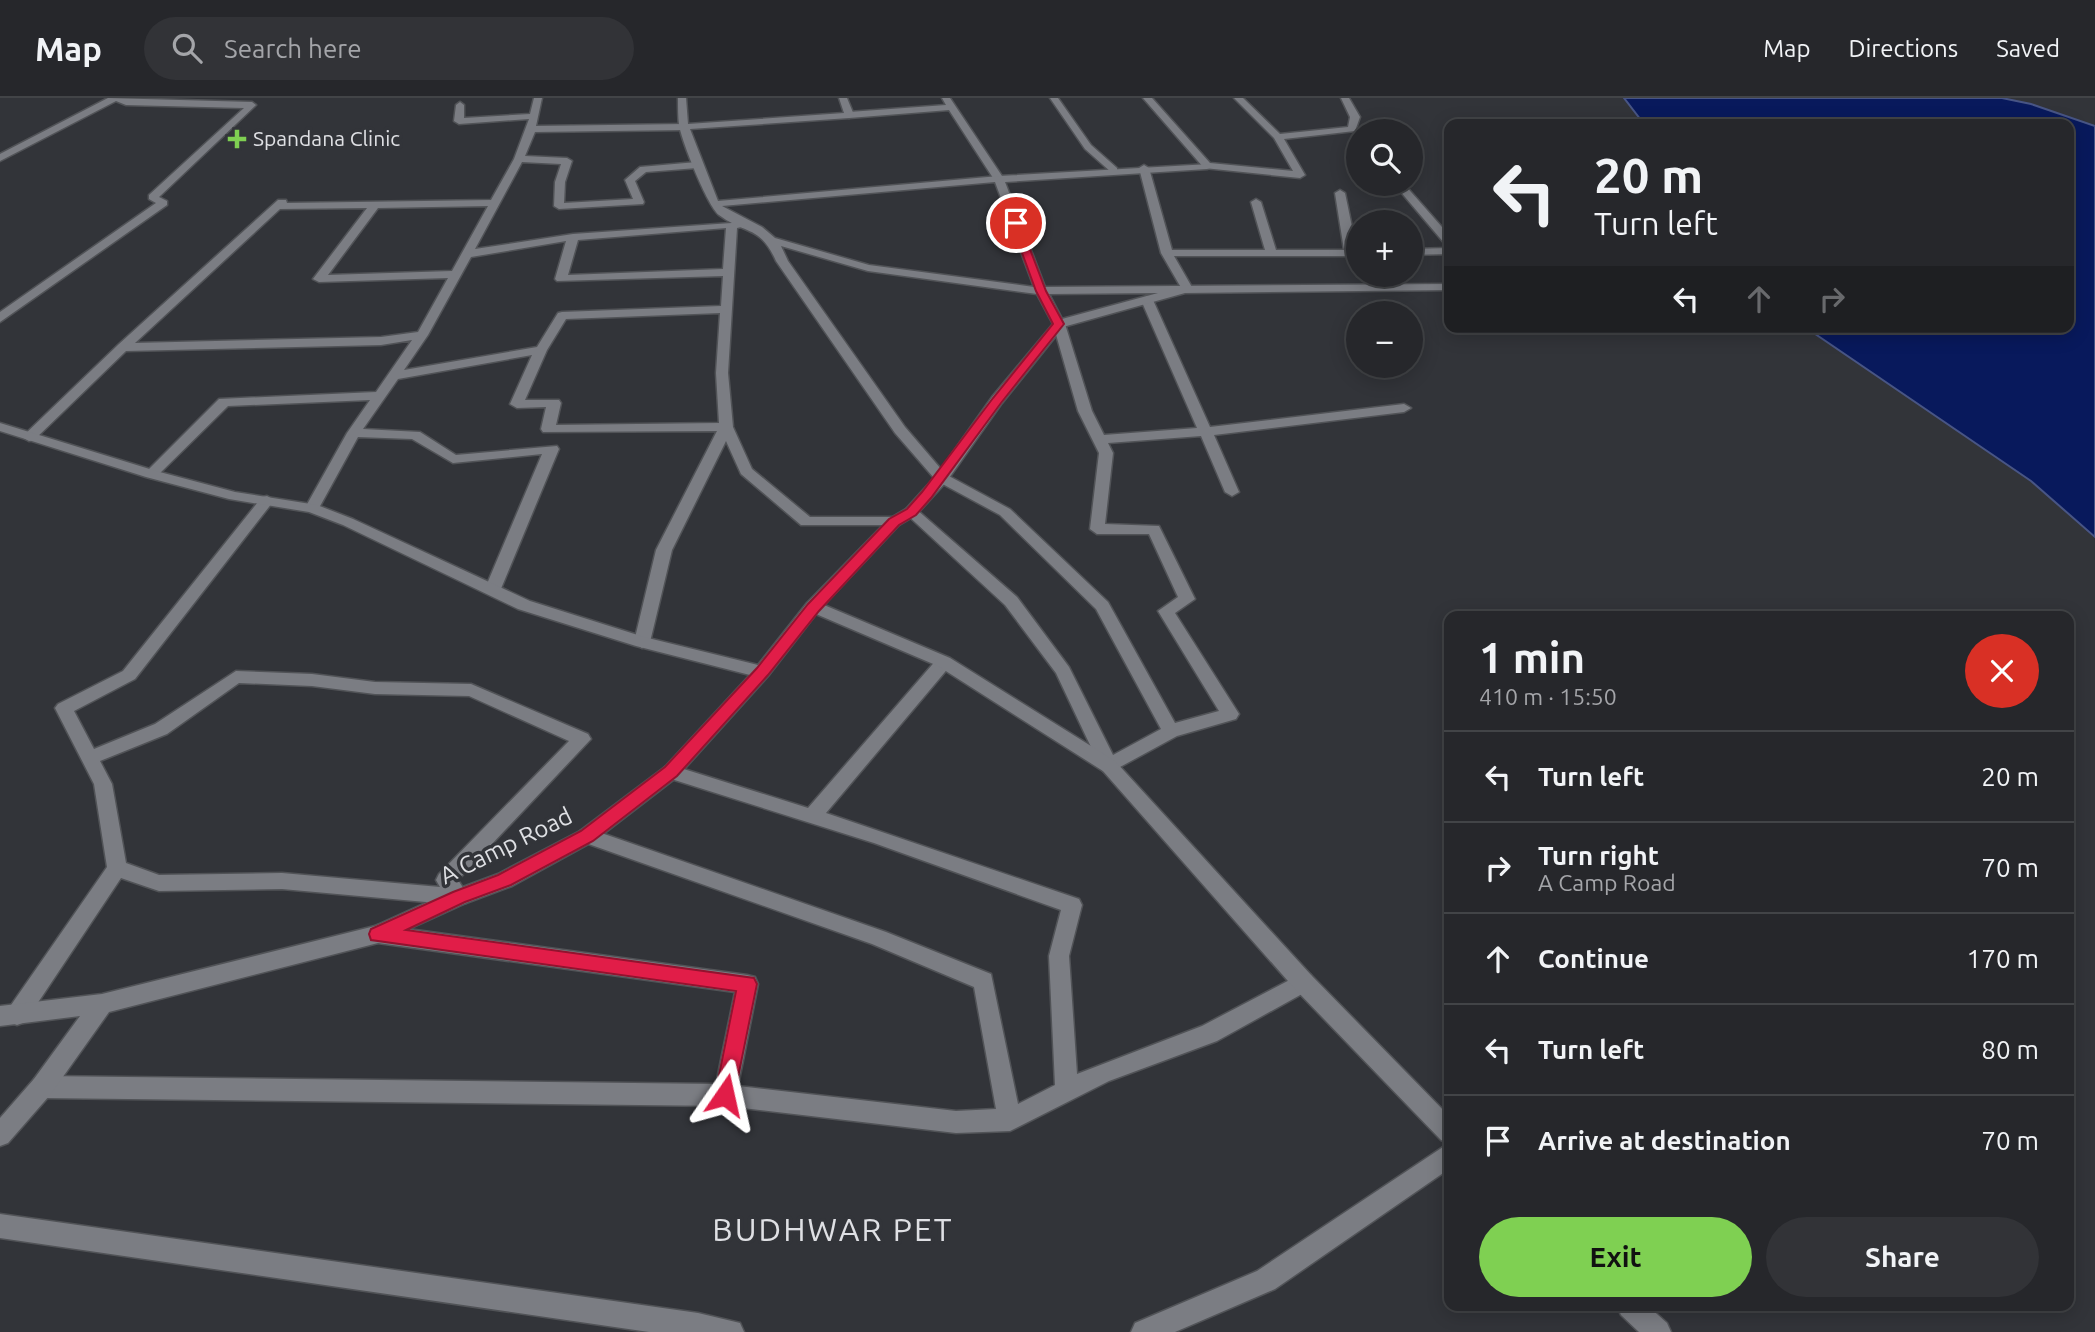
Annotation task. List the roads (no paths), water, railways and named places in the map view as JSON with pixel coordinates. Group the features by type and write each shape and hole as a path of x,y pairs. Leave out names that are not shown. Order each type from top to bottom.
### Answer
{"street":[{"path":"0,158 116,98 126,102 252,105 153,197 163,203 0,318"},
{"path":"312,508 354,433 422,335 456,274 519,159 531,129 538,98"},
{"path":"682,98 684,127 713,204 722,215 771,240 868,268 1041,291 1444,287"},
{"path":"843,98 849,115"},
{"path":"946,98 999,178 1041,291 1059,324 1085,411 1106,453 1097,529 1154,529 1187,599 1166,611 1230,714 1171,731 1109,766"},
{"path":"1054,98 1088,146 1114,170"},
{"path":"1147,98 1207,166"},
{"path":"713,204 999,178 1144,168 1207,166 1300,175 1278,137 1238,98"},
{"path":"1345,98 1355,119"},
{"path":"460,105 458,121 535,116"},
{"path":"531,129 684,127 952,107"},
{"path":"1278,137 1346,133"},
{"path":"519,159 567,161 560,182 559,206 639,202 630,180 643,169 697,165"},
{"path":"1144,168 1167,253 1187,289"},
{"path":"1340,193 1346,219"},
{"path":"1409,196 1444,236"},
{"path":"1256,202 1272,255"},
{"path":"29,437 280,204 495,203"},
{"path":"375,204 319,279 456,274"},
{"path":"467,254 573,237 739,224"},
{"path":"739,224 727,272 729,309 722,373 726,428 746,471 806,522 894,522"},
{"path":"573,237 561,279 727,272"},
{"path":"771,240 782,261 900,430 942,478 1005,512 1102,606 1171,731"},
{"path":"1423,251 1444,251"},
{"path":"1167,253 1346,253"},
{"path":"1059,324 1187,289"},
{"path":"1147,300 1232,492"},
{"path":"726,428 548,429 554,403 517,404 541,350 562,316 729,309"},
{"name":"A Camp Road","path":"8,1015 102,1004 378,934 459,897 505,880 587,836 671,772 762,672 813,607 894,522 911,512 942,478 997,400 1059,324"},
{"path":"123,347 382,341 422,335"},
{"path":"394,376 541,350"},
{"path":"151,474 224,402 380,396"},
{"path":"1099,439 1205,432 1404,408"},
{"path":"0,427 151,474 234,496 312,508 348,522 524,605 642,642 762,672"},
{"path":"642,642 664,550 726,428"},
{"path":"354,433 415,435 453,459 552,449 492,591"},
{"path":"8,1015 117,868 103,784 64,708 130,675 267,500"},
{"path":"911,512 1011,601 1063,671 1109,766"},
{"path":"813,607 944,662 1109,766 1303,982 1444,1127"},
{"path":"812,816 944,662"},
{"path":"90,758 161,729 236,677 312,680 375,688 471,690 582,739 446,880 459,897"},
{"path":"671,772 812,816 1072,905 1059,956 1060,1023 1067,1091"},
{"path":"587,836 879,938 984,981 1010,1120"},
{"path":"117,868 159,883 282,881 459,897"},
{"path":"378,934 747,984 725,1095"},
{"path":"42,1087 725,1095 956,1122 1010,1120 1102,1073 1209,1034 1303,982"},
{"path":"0,1135 42,1087 102,1004"},
{"path":"1144,1332 1266,1280 1444,1158"},
{"path":"0,1226 731,1332"},
{"path":"1635,1311 1658,1332"}],"place":[{"name":"Spandana Clinic","path":"237,139"}],"district":[{"name":"BUDHWAR PET","path":"833,1230"}]}
